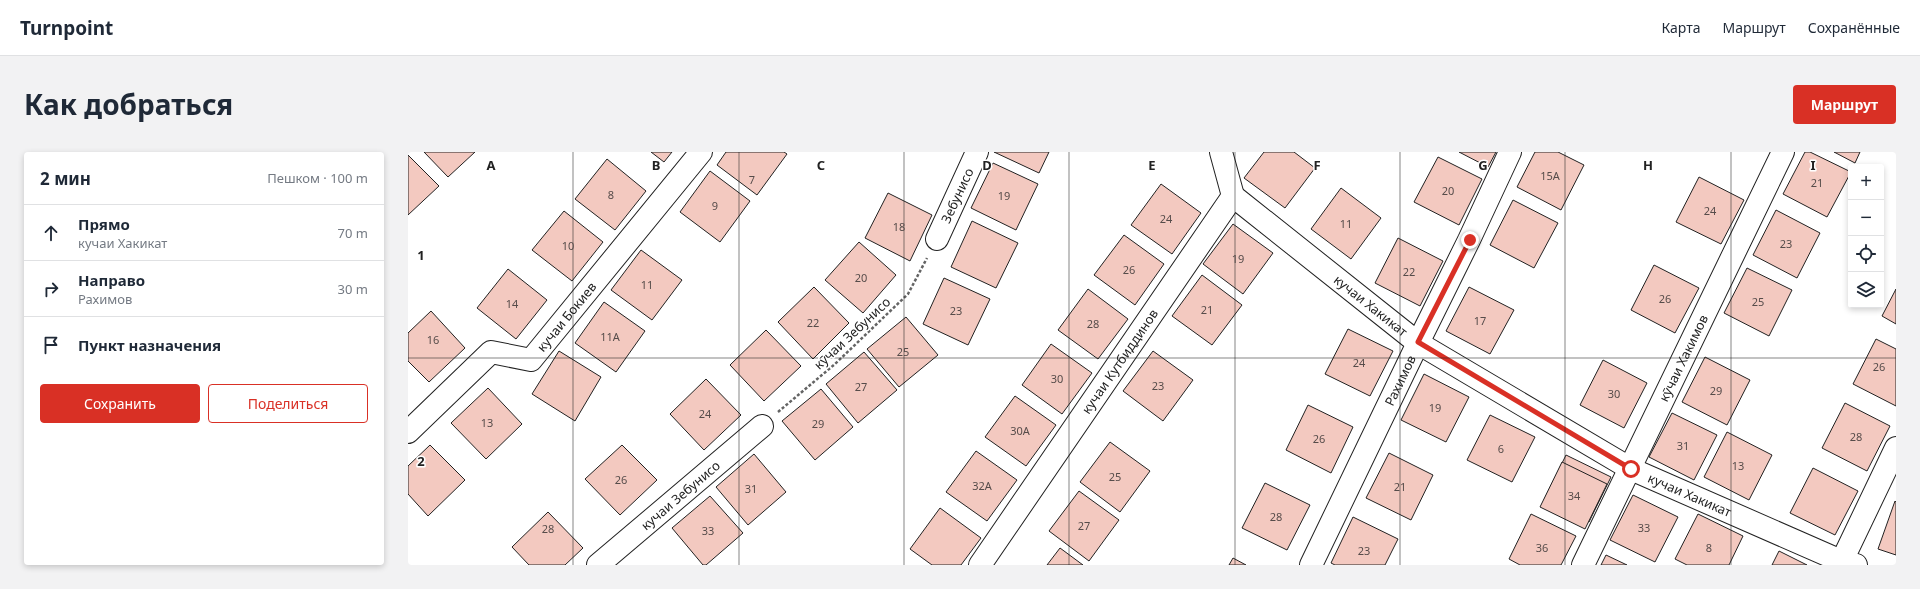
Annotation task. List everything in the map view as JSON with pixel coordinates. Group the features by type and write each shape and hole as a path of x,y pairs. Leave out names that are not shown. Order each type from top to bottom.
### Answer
{"street":[{"name":"кучаи Бокиев","path":"408,432 491,352 531,360 701,152"},
{"name":"Зебунисо","path":"937,239 977,152"},
{"path":"1222,152 1233,196"},
{"name":"Рахимов","path":"1311,565 1418,342 1470,240 1510,152"},
{"name":"кӯчаи Хакимов","path":"1583,565 1631,469 1783,152"},
{"name":"кучаи Хакикат","path":"1233,196 1418,342 1631,469 1846,564"},
{"name":"кучаи Кутбиддинов","path":"980,565 1233,196"},
{"name":"кучаи Зебунисо","path":"598,565 762,426"},
{"path":"1846,564 1896,448"}],"path":[{"name":"кӯчаи Зебунисо","path":"762,426 835,364 908,294 937,239"}],"building":[{"path":"424,152 475,152 448,177"},
{"path":"651,152 672,152 664,162"},
{"path":"726,152 784,152 787,154 757,195 717,165"},
{"path":"994,152 1049,152 1039,173"},
{"path":"1264,152 1294,152 1315,168 1285,208 1244,178"},
{"path":"1459,152 1496,152 1488,167"},
{"path":"1535,152 1558,152 1584,165 1561,210 1517,187"},
{"path":"1805,152 1810,152 1848,171 1848,178 1827,217 1783,194"},
{"path":"1834,152 1860,152 1855,163"},
{"path":"408,155 439,186 408,215"},
{"path":"1438,157 1482,179 1459,225 1414,202"},
{"path":"607,159 646,191 615,230 575,199"},
{"path":"993,163 1038,184 1016,230 971,208"},
{"path":"710,171 750,201 720,242 680,212"},
{"path":"1699,177 1744,200 1721,244 1676,222"},
{"path":"1161,184 1201,213 1172,254 1131,225"},
{"path":"1341,188 1381,218 1351,259 1311,229"},
{"path":"888,193 932,215 910,261 865,238"},
{"path":"1513,200 1558,223 1534,268 1490,245"},
{"path":"1776,210 1820,233 1797,278 1753,255"},
{"path":"564,211 603,242 572,281 532,250"},
{"path":"972,221 1018,243 996,288 951,267"},
{"path":"1233,224 1273,253 1243,294 1203,264"},
{"path":"1124,235 1164,264 1135,305 1094,275"},
{"path":"1398,238 1443,261 1420,306 1375,283"},
{"path":"859,242 896,275 863,313 825,280"},
{"path":"641,250 682,280 652,320 611,290"},
{"path":"1654,265 1699,288 1675,333 1631,310"},
{"path":"1747,268 1792,290 1769,336 1724,313"},
{"path":"508,269 547,300 516,339 477,308"},
{"path":"1202,275 1242,305 1212,345 1172,316"},
{"path":"944,278 990,299 968,345 923,324"},
{"path":"814,287 849,323 813,359 778,322"},
{"path":"1469,287 1514,310 1490,354 1446,331"},
{"path":"1088,289 1128,319 1098,359 1058,330"},
{"path":"1896,289 1896,324 1882,316"},
{"path":"604,302 645,331 616,372 575,343"},
{"path":"431,311 465,348 429,382 408,361 408,333"},
{"path":"906,317 938,355 899,387 867,349"},
{"path":"1348,329 1393,351 1370,396 1325,374"},
{"path":"766,330 801,366 764,401 730,365"},
{"path":"1876,339 1896,349 1896,406 1853,384"},
{"path":"1051,344 1092,373 1062,414 1022,385"},
{"path":"559,351 601,377 575,421 532,394"},
{"path":"1153,351 1193,380 1163,421 1123,391"},
{"path":"864,352 897,390 858,423 826,384"},
{"path":"1705,357 1750,380 1727,425 1682,402"},
{"path":"1603,360 1647,383 1624,428 1580,405"},
{"path":"1424,374 1469,397 1446,442 1401,420"},
{"path":"706,379 741,415 704,450 670,414"},
{"path":"488,388 522,424 486,459 451,423"},
{"path":"821,389 853,427 815,460 782,421"},
{"path":"1015,396 1056,425 1026,466 985,437"},
{"path":"1845,403 1890,426 1867,471 1822,448"},
{"path":"1308,405 1353,427 1331,473 1286,450"},
{"path":"1672,413 1717,435 1694,480 1649,457"},
{"path":"1490,415 1535,437 1512,482 1467,460"},
{"path":"1727,432 1772,455 1749,500 1704,477"},
{"path":"1110,442 1150,471 1120,512 1080,482"},
{"path":"430,445 465,480 428,516 408,494 408,466"},
{"path":"622,445 657,480 620,515 585,479"},
{"path":"976,451 1017,480 987,521 946,492"},
{"path":"1389,453 1433,475 1411,520 1366,498"},
{"path":"754,454 786,492 748,525 716,487"},
{"path":"1566,455 1611,477 1589,522 1544,500"},
{"path":"1562,462 1607,484 1585,529 1540,507"},
{"path":"1813,468 1858,491 1835,535 1790,513"},
{"path":"1265,483 1310,505 1287,550 1242,528"},
{"path":"1079,491 1119,520 1089,561 1049,531"},
{"path":"1633,495 1678,517 1655,562 1610,540"},
{"path":"710,496 743,533 706,565 703,565 672,528"},
{"path":"1895,501 1896,502 1896,555 1878,549"},
{"path":"940,508 981,538 961,565 932,565 910,549"},
{"path":"548,512 583,548 565,565 529,565 512,547"},
{"path":"1531,514 1576,536 1561,565 1520,565 1509,559"},
{"path":"1698,514 1743,536 1729,565 1687,565 1675,559"},
{"path":"1353,517 1398,539 1385,565 1335,565 1331,563"},
{"path":"1060,548 1083,565 1047,565"},
{"path":"1779,551 1807,565 1772,565"},
{"path":"1606,555 1627,565 1601,565"},
{"path":"1233,558 1246,565 1229,565"}],"route":[{"path":"1470,240 1418,342 1631,469"}]}
